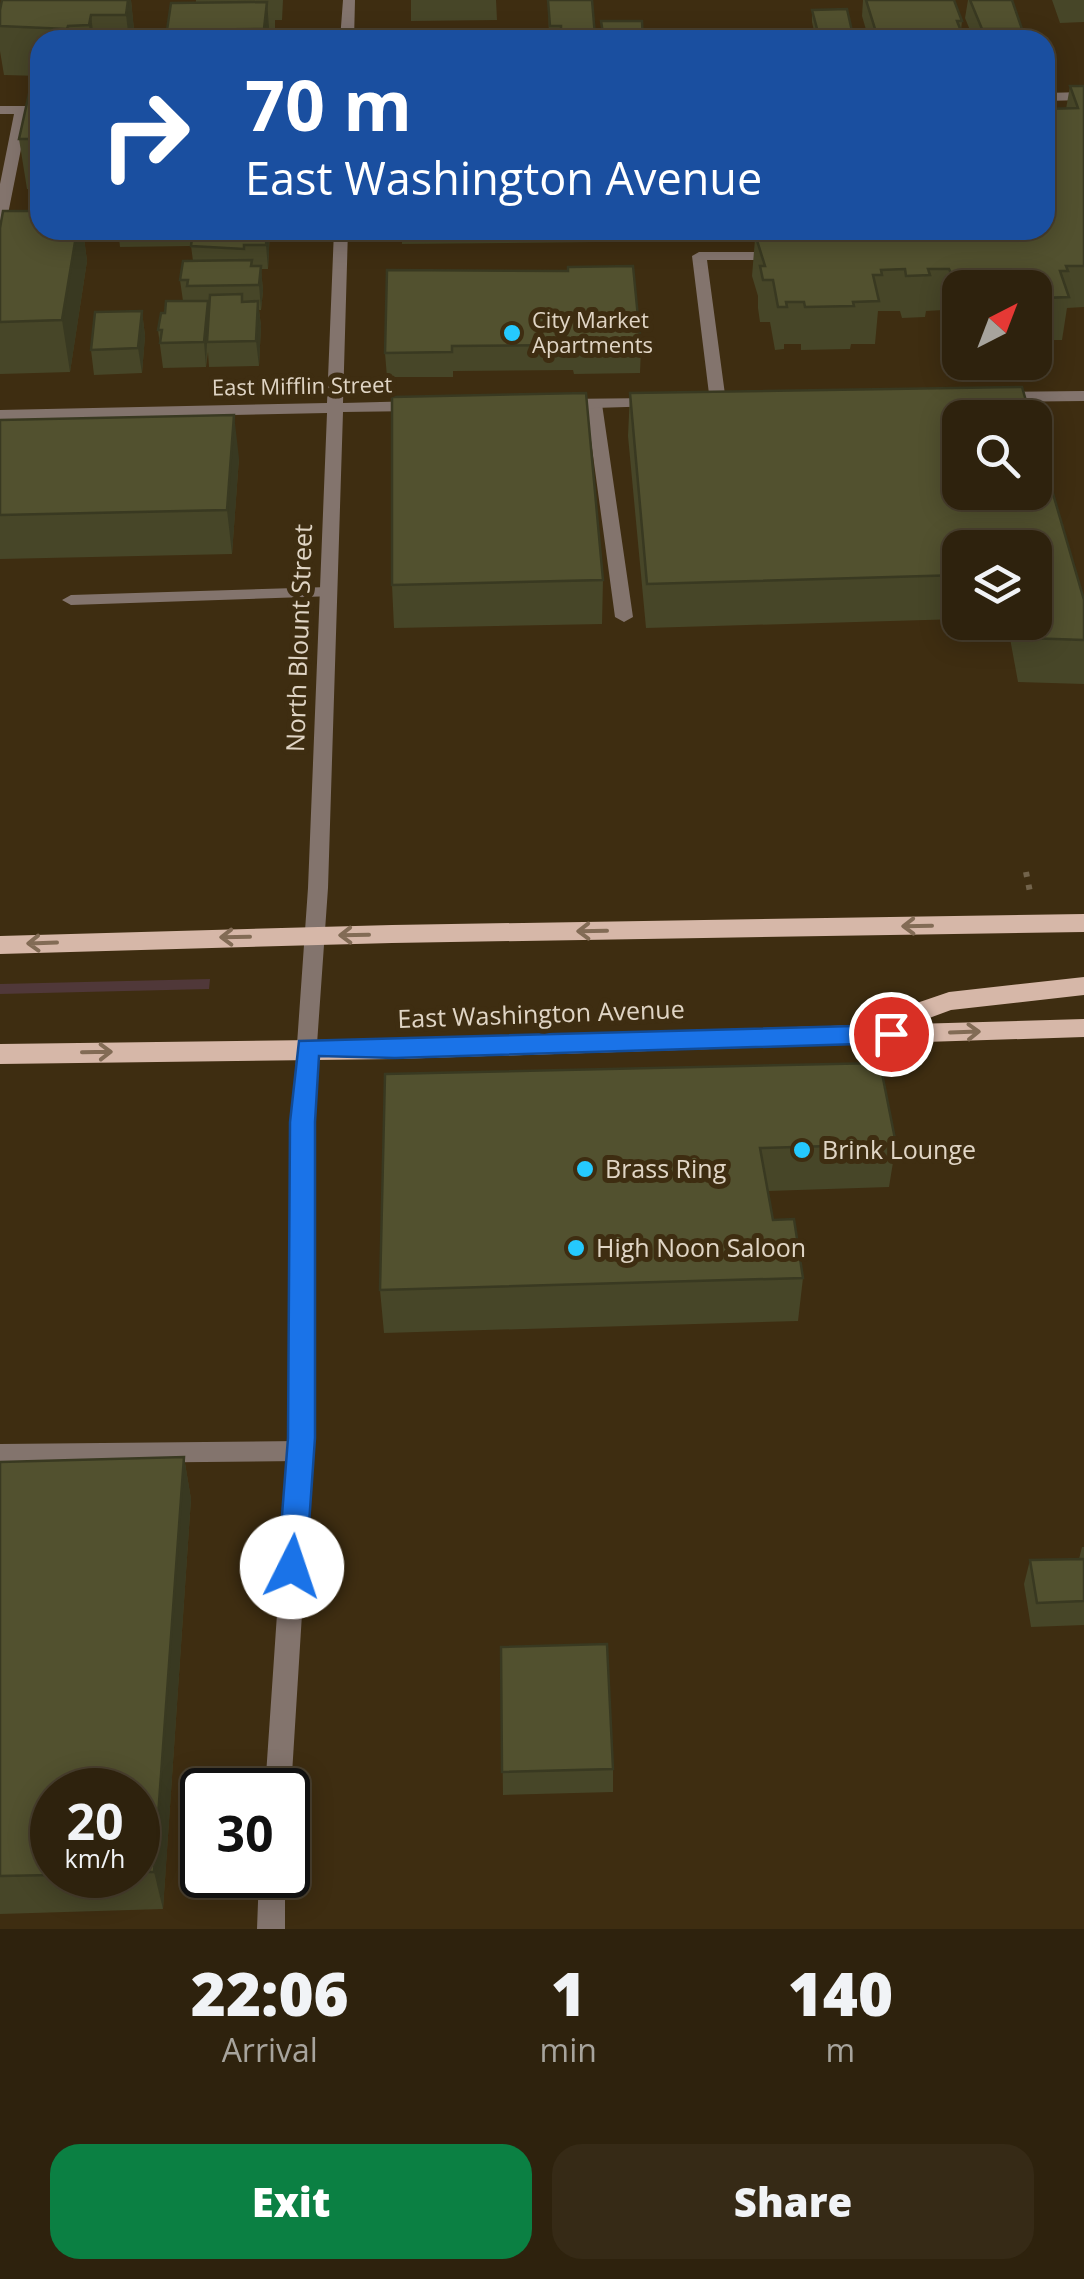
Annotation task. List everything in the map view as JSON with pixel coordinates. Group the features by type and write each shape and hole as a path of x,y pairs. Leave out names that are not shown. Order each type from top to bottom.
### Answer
{"main road":[{"path":"0,945 1084,923"},
{"path":"852,1035 950,1001 1084,986"},
{"name":"East Washington Avenue","path":"0,1054 395,1049 1084,1028"}],"street":[{"path":"348,30 349,0"},
{"path":"1055,97 1084,96"},
{"path":"0,110 30,110"},
{"path":"0,219 22,110"},
{"name":"North Blount Street","path":"279,1768 300,1451 302,1122 316,936 341,240"},
{"path":"742,401 709,402 699,256 791,256"},
{"path":"972,398 1084,396"},
{"path":"536,405 665,402"},
{"path":"594,404 624,617"},
{"name":"East Mifflin Street","path":"0,415 438,406"},
{"path":"71,600 328,592"},
{"path":"0,1454 300,1451"},
{"path":"271,1929 272,1898"}],"shaded area":[{"path":"210,979 209,989 0,994 0,984"}],"building":[{"path":"2,0 128,0 126,15 91,15 89,25 67,29 0,26"},
{"path":"548,0 592,0 594,30 550,26"},
{"path":"866,0 954,0 962,21 957,21 961,30 875,30"},
{"path":"970,0 1012,0 1022,29 982,29"},
{"path":"267,2 264,29 167,30 171,3"},
{"path":"847,9 852,30 817,30 812,10"},
{"path":"601,21 642,21 642,30 602,30"},
{"path":"1070,86 1084,86 1084,266 1066,266 1068,271 1060,271 1069,297 1052,298 1052,270 928,269 930,275 906,276 905,269 881,270 882,275 873,275 879,301 805,307 804,302 786,302 787,307 778,307 773,280 763,280 760,266 765,266 757,240 1055,240 1055,109 1078,108"},
{"path":"30,89 30,139 19,139"},
{"path":"3,211 30,211 30,240 75,240 62,320 0,322"},
{"path":"192,240 266,240 266,245 244,245 244,249 191,246"},
{"path":"252,260 251,266 261,266 259,285 187,286 188,280 180,280 183,261"},
{"name":"City Market Apartments","path":"633,266 641,348 452,346 452,352 385,353 387,270 568,271 568,267"},
{"path":"242,294 242,302 258,301 256,341 207,342 210,295"},
{"path":"166,301 208,301 204,342 160,343 162,330 158,330"},
{"path":"142,311 138,348 91,350 95,312"},
{"path":"1022,387 1026,400 942,400 942,510 1052,510 1052,490 1084,600 1084,640 1052,639 1052,530 942,530 942,576 647,584 630,393"},
{"path":"586,393 603,580 392,585 392,397"},
{"path":"234,415 227,510 0,515 0,420"},
{"path":"880,1063 896,1144 760,1148 773,1220 794,1219 803,1278 380,1290 385,1074"},
{"path":"184,1457 160,1789 160,1768 30,1768 30,1875 0,1876 0,1462"},
{"path":"1084,1559 1084,1601 1037,1603 1030,1560"},
{"path":"607,1644 613,1769 502,1772 501,1647"}],"place":[{"name":"City Market Apartments","path":"512,333"},
{"name":"Brink Lounge","path":"802,1150"},
{"name":"Brass Ring","path":"585,1169"},
{"name":"High Noon Saloon","path":"576,1248"}],"route":[{"path":"292,1567 301,1438 302,1122 308,1048 395,1049 891,1034"}]}
